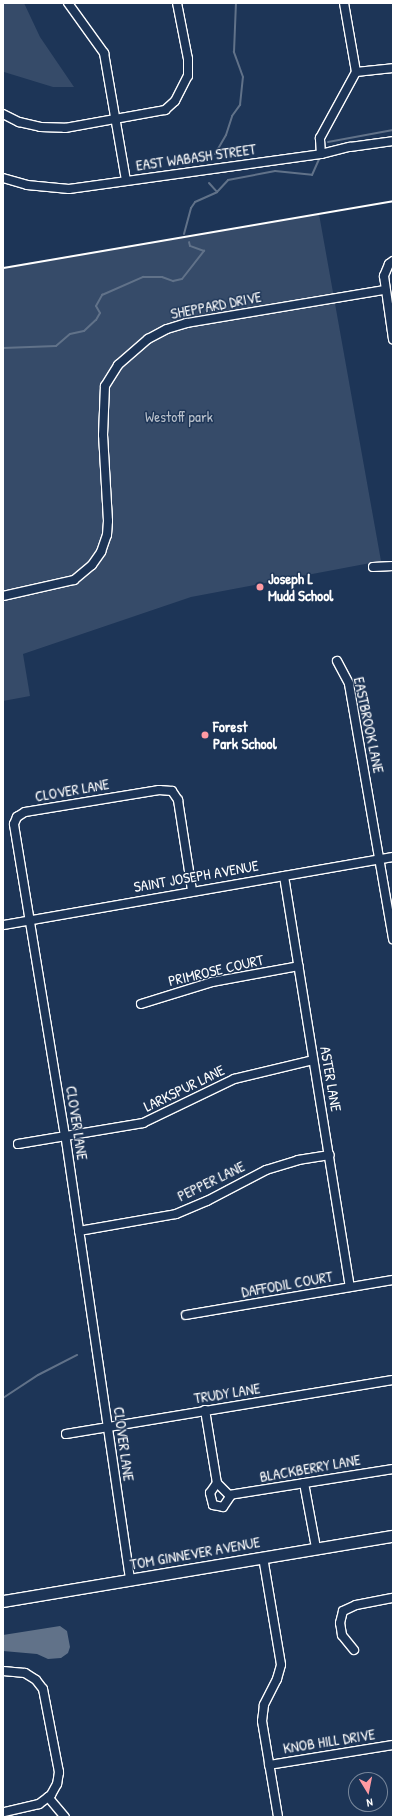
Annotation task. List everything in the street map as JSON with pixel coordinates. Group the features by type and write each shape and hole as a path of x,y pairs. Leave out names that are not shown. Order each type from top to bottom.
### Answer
{"main road":[{"name":"TOM GINNEVER AVENUE","path":"3,1601 393,1536"}],"street":[{"path":"68,3 104,53 126,180"},
{"path":"3,114 19,122 40,128 64,128 165,110 184,88 188,76 188,60 177,3"},
{"path":"321,154 320,138 356,72 344,3"},
{"path":"356,72 393,68"},
{"name":"EAST WABASH STREET","path":"3,178 48,188 69,188 321,154 393,141"},
{"path":"393,261 386,270 385,290 393,338"},
{"name":"SHEPPARD DRIVE","path":"3,596 74,580 92,565 107,535 102,414 105,386 118,365 133,352 155,336 187,323 385,290"},
{"path":"373,567 393,566"},
{"name":"EASTBROOK LANE","path":"337,661 349,684 393,939"},
{"name":"CLOVER LANE","path":"130,1579 65,1136 14,832 17,817 25,812 160,790 172,791 178,800 192,890"},
{"name":"SAINT JOSEPH AVENUE","path":"3,924 192,890 393,857"},
{"name":"ASTER LANE","path":"284,876 350,1287"},
{"name":"PRIMROSE COURT","path":"141,1004 212,982 299,966"},
{"name":"LARKSPUR LANE","path":"18,1144 143,1123 234,1079 313,1060"},
{"name":"PEPPER LANE","path":"79,1231 176,1214 207,1201 266,1170 298,1160 330,1155"},
{"name":"DAFFODIL COURT","path":"186,1315 393,1280"},
{"name":"TRUDY LANE","path":"66,1434 393,1380"},
{"path":"205,1410 217,1483 228,1494"},
{"name":"BLACKBERRY LANE","path":"217,1483 210,1493 213,1505 223,1507 228,1494 393,1469"},
{"path":"304,1483 316,1548"},
{"path":"263,1557 281,1665 277,1679 264,1705 262,1721 278,1817"},
{"path":"354,1650 342,1635 340,1624 343,1612 356,1605 393,1598"},
{"path":"3,1671 25,1672 36,1680 43,1689 59,1772 57,1784 48,1798 27,1808 3,1812"},
{"name":"KNOB HILL DRIVE","path":"269,1765 393,1745"},
{"path":"48,1798 65,1817"}],"green space":[{"path":"3,3 24,3 40,37 74,87 53,87 4,72"},
{"name":"Westoff park","path":"319,214 381,561 191,597 23,654 30,696 3,701 3,267"}],"shaded area":[{"path":"60,1626 67,1631 70,1647 68,1653 61,1658 48,1659 37,1654 3,1651 3,1635"}],"waterway":[{"path":"215,154 226,135 232,116 240,105 243,77 234,52 236,3"},
{"path":"328,142 393,130"},
{"path":"184,234 191,208 195,202 217,192 228,180 275,171 312,175 320,157"},
{"path":"209,183 217,192"},
{"path":"3,348 56,346 70,334 84,331 96,320 100,313 96,306 102,295 143,277 162,277 173,281 182,279 204,251 190,246 189,242"},
{"path":"3,1398 38,1375 77,1355"}],"railway":[{"path":"3,268 393,201"}],"place":[{"name":"Joseph L Mudd School","path":"260,587"},
{"name":"Forest Park School","path":"205,735"}]}
